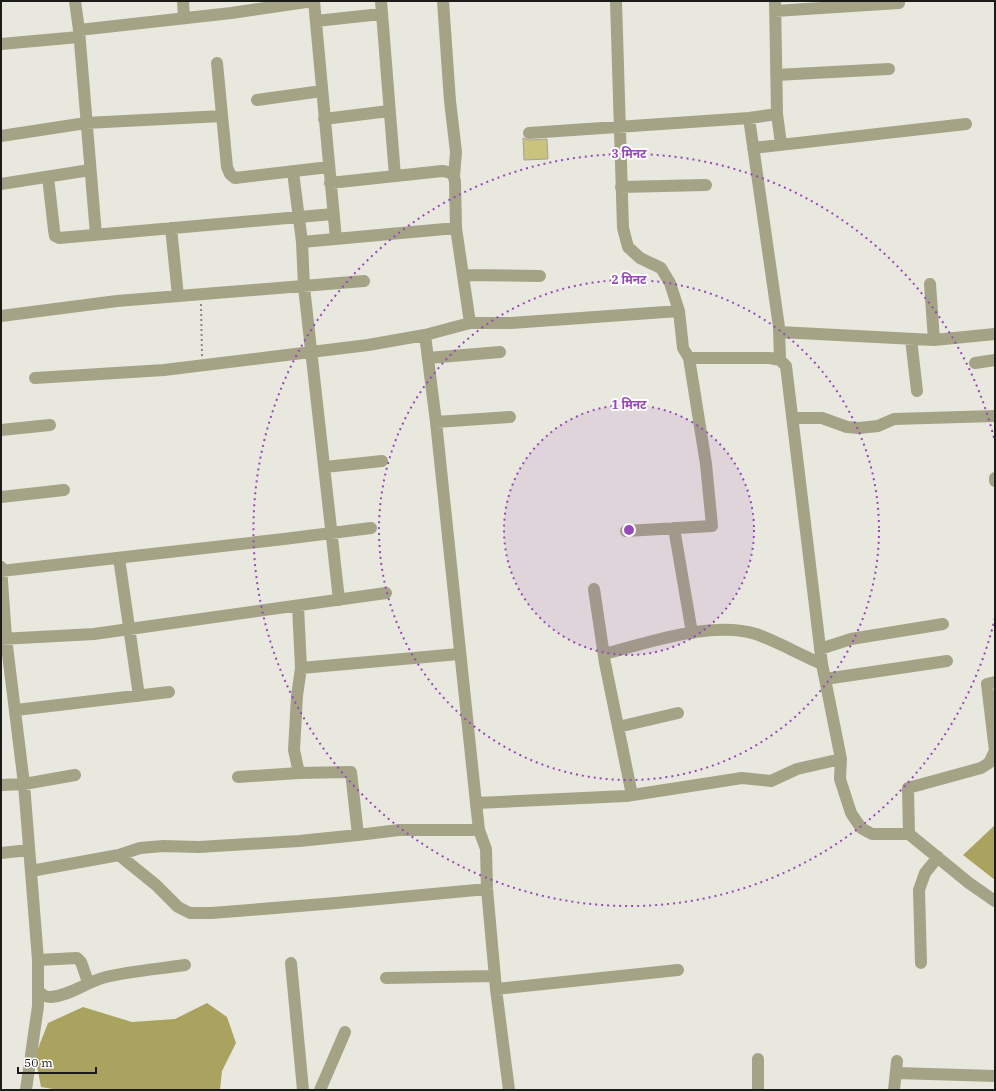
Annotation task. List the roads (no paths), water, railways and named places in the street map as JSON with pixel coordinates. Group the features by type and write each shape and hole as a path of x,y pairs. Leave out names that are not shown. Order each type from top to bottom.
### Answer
{"street":[{"path":"75,1 96,236"},
{"path":"183,1 184,18"},
{"path":"1,44 314,1 328,167 336,239"},
{"path":"380,1 395,176"},
{"path":"443,1 450,101 456,152 454,176 456,228 470,323"},
{"path":"616,1 623,228 628,247 640,258 661,268 670,283 679,311 683,348 689,358 706,464 712,526 626,531"},
{"path":"781,144 777,114 775,6 899,3"},
{"path":"316,21 381,14"},
{"path":"217,63 227,168 230,174 235,178 328,167"},
{"path":"776,75 889,69"},
{"path":"257,100 322,91"},
{"path":"324,119 389,111"},
{"path":"529,133 749,118 777,114"},
{"path":"1,136 86,123 222,116"},
{"path":"749,118 779,332 780,360"},
{"path":"753,148 966,124"},
{"path":"1,184 90,170"},
{"path":"330,184 442,171 451,172 454,176"},
{"path":"293,172 302,242 304,287 333,532 339,600"},
{"path":"48,177 55,236 65,238 333,214"},
{"path":"621,187 706,185"},
{"path":"171,228 178,296"},
{"path":"302,242 456,228"},
{"path":"463,275 540,276"},
{"path":"1,316 117,301 364,281"},
{"path":"930,284 934,340"},
{"path":"35,378 164,370 393,342 425,336 470,323 510,324 679,311"},
{"path":"779,332 934,340 995,334"},
{"path":"425,336 436,422 459,654 479,830 486,849 487,889 496,989 509,1090"},
{"path":"910,339 917,391"},
{"path":"428,358 500,352"},
{"path":"689,358 770,358 780,360 786,366 822,664 841,759 839,769 842,790 851,814 861,828 872,834 909,834 969,883 995,901"},
{"path":"975,363 995,360"},
{"path":"792,418 822,418 847,427 859,428 878,426 894,419 995,416"},
{"path":"436,422 510,417"},
{"path":"1,430 50,425"},
{"path":"325,467 382,460"},
{"path":"1,497 64,490"},
{"path":"1,571 371,528"},
{"path":"674,528 692,633"},
{"path":"119,558 128,629 139,696"},
{"path":"1,567 4,639 16,710 24,784 38,960 38,1006 26,1090"},
{"path":"594,589 604,654 632,795"},
{"path":"4,639 94,634 386,593"},
{"path":"298,606 301,668 297,696 294,750 299,773"},
{"path":"820,649 851,639 943,624"},
{"path":"604,654 692,633 724,628 756,634 822,664"},
{"path":"301,668 459,654"},
{"path":"825,679 946,660"},
{"path":"909,834 908,788 981,768 989,763 995,751 994,732 987,684 995,682"},
{"path":"16,710 169,692"},
{"path":"618,727 678,713"},
{"path":"476,803 632,795 742,778 771,781 797,769 841,759"},
{"path":"238,777 299,773 351,772 358,835"},
{"path":"1,785 24,784 75,775"},
{"path":"31,871 119,855 140,848 155,846 199,847 299,841 399,830 479,830"},
{"path":"1,854 29,850"},
{"path":"119,855 156,885 178,907 190,913 212,913 336,903 487,889"},
{"path":"921,964 919,890 925,873 938,857"},
{"path":"38,960 77,958 81,962 88,982"},
{"path":"291,963 303,1090"},
{"path":"38,990 46,997 51,997 68,994 88,982 106,977 185,965"},
{"path":"496,989 678,970"},
{"path":"386,978 495,976"},
{"path":"320,1090 345,1032"},
{"path":"758,1059 758,1090"},
{"path":"894,1090 897,1060"},
{"path":"896,1073 995,1076"}]}
